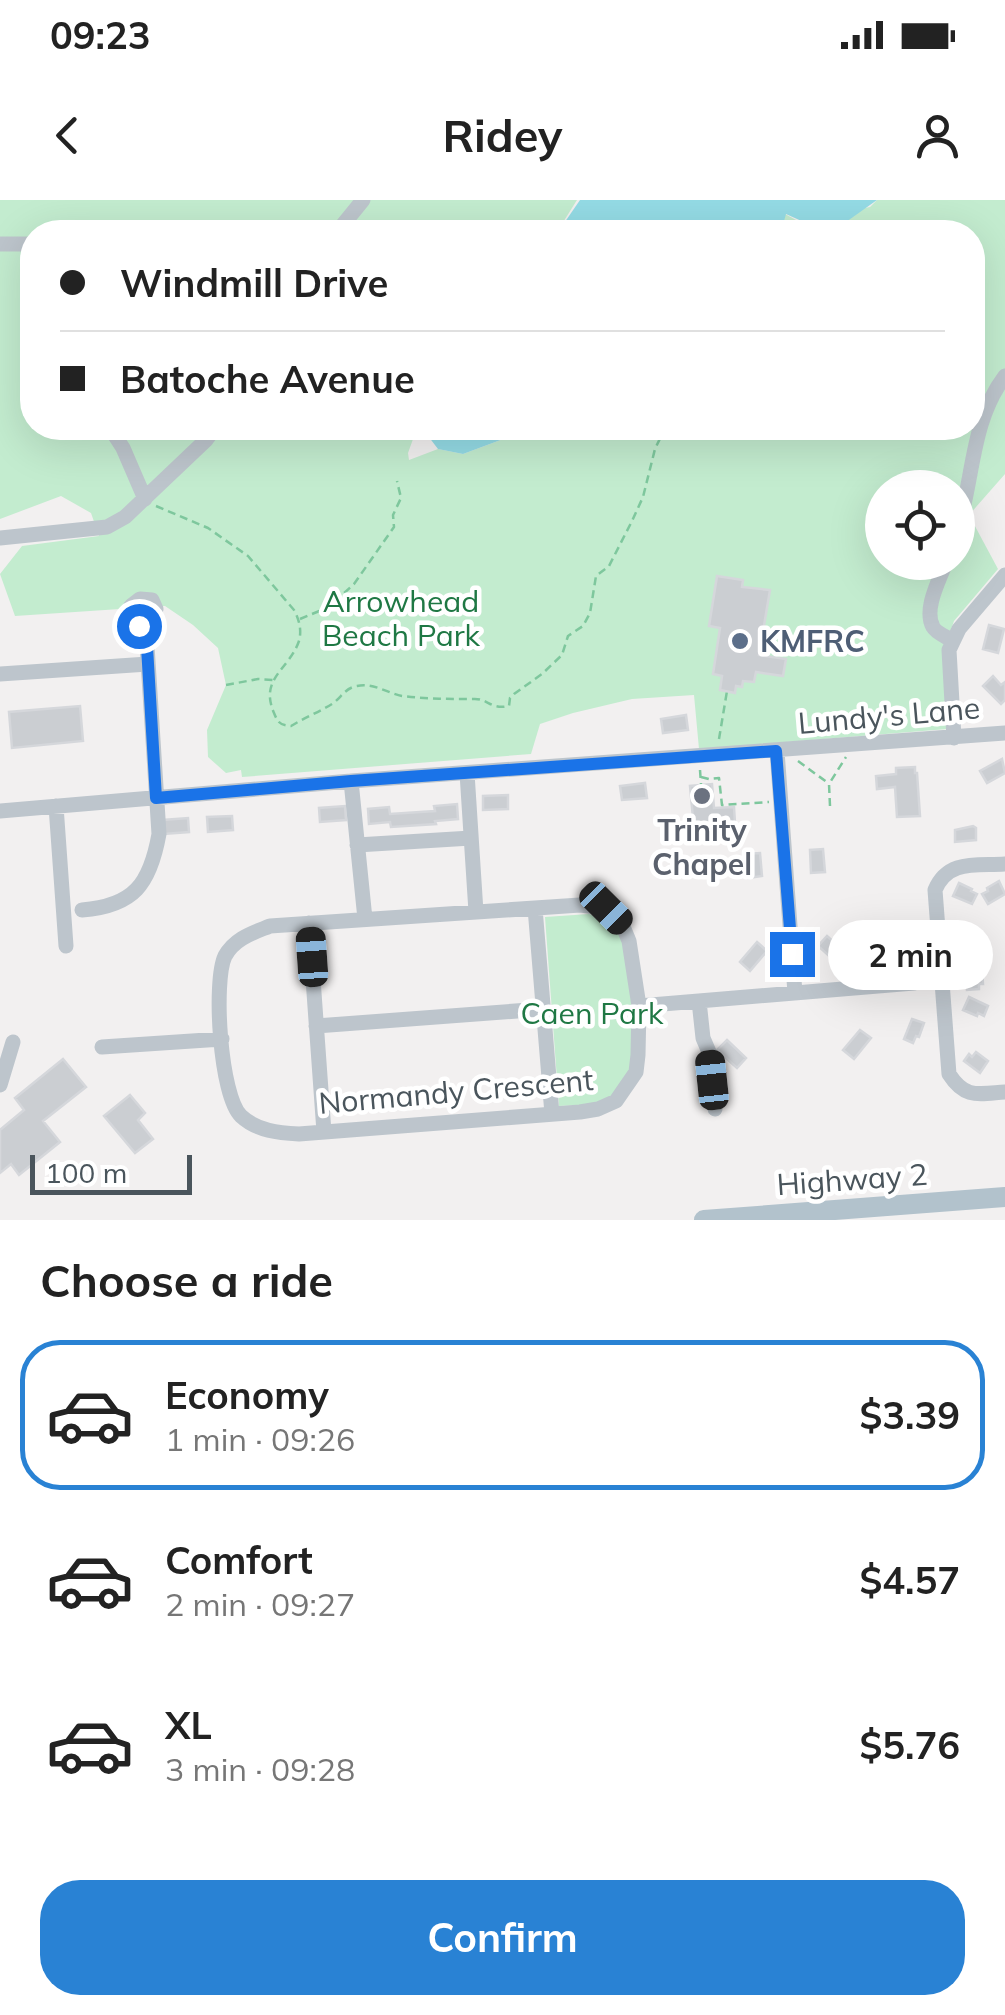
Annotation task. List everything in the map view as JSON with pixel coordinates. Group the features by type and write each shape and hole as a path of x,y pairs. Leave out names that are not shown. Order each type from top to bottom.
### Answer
{"main road":[{"name":"Highway 2","path":"704,1220 799,1216 1005,1197"}],"street":[{"path":"346,220 363,200"},
{"path":"985,408 1005,376"},
{"path":"118,440 144,499"},
{"path":"0,538 107,527 125,517 206,440"},
{"path":"971,470 976,440"},
{"path":"954,738 949,650 959,629 1005,576"},
{"path":"940,580 931,624 953,641"},
{"path":"82,910 119,904 143,883 152,868 159,834 146,630"},
{"path":"0,674 148,664"},
{"name":"Lundy's Lane","path":"0,811 351,781 784,754 1005,733"},
{"path":"784,754 780,801 794,993"},
{"path":"468,773 476,912"},
{"path":"351,781 365,920"},
{"path":"56,806 66,946"},
{"path":"357,845 471,838"},
{"path":"1005,864 953,868 940,877 936,890 950,1074 958,1088 974,1094 1005,1092"},
{"path":"535,908 552,1114"},
{"name":"Normandy Crescent","path":"535,908 606,908 622,924 629,941 639,1006 638,1055 636,1072 616,1101 598,1109 552,1114 324,1132 275,1133 239,1115 227,1090 218,987 226,956 242,936 270,926 535,908"},
{"path":"309,923 324,1132"},
{"path":"639,1006 914,984 930,974 940,959"},
{"path":"914,984 930,992 944,1006"},
{"path":"699,1001 714,1109"},
{"path":"316,1026 543,1010"},
{"path":"102,1047 222,1038"},
{"path":"0,1085 13,1042"}],"path":[{"path":"144,499 208,528 248,556 299,619 298,641 269,688 278,722 284,726 336,702 342,692 358,685 402,696 476,698 497,708 509,706 510,698 562,655 568,636 584,626 596,576 609,566 643,497 660,440"},
{"path":"299,619 329,606 354,584 394,527 393,515 401,498 397,480"},
{"path":"226,686 273,680"},
{"path":"718,746 727,691"},
{"path":"830,806 829,784 847,752"},
{"path":"784,754 829,784"},
{"path":"700,763 701,784"},
{"path":"818,776 835,775"},
{"path":"701,777 720,778 722,804 780,801"}],"green space":[{"name":"Arrowhead Beach Park","path":"0,200 577,200 564,220 20,220 20,440 413,440 409,460 438,449 463,454 500,440 985,440 985,220 803,220 870,207 877,200 1005,200 1005,474 975,508 975,470 865,470 865,580 975,580 975,526 998,569 954,621 944,650 947,729 699,749 694,695 632,699 540,724 531,754 242,777 241,770 226,773 208,757 207,730 226,685 218,648 193,625 165,606 15,616 0,574 22,546 99,536 91,513 61,496 0,519"},
{"name":"Caen Park","path":"589,914 615,924 622,935 631,994 633,1067 627,1086 610,1099 559,1106 545,917"}],"water":[{"path":"580,200 877,200 849,220 799,220 786,214 784,220 566,220"},
{"path":"431,440 500,440 463,454 438,449"}],"building":[{"name":"KMFRC","path":"717,576 743,580 742,587 770,590 759,655 786,659 783,676 756,672 754,682 743,681 742,687 736,686 735,693 720,690 722,676 713,674 720,628 709,626"},
{"path":"989,625 1004,629 998,653 983,649"},
{"path":"993,676 1001,685 1005,682 1005,700 1001,704 983,686"},
{"path":"80,706 83,741 12,748 9,712"},
{"path":"686,715 688,730 663,733 661,719"},
{"path":"1002,759 1005,773 987,783 980,771"},
{"path":"915,767 920,816 897,817 895,787 877,789 876,776 896,774 896,768"},
{"path":"645,783 647,798 622,800 620,786"},
{"name":"Trinity Chapel","path":"712,784 714,808 734,807 735,823 694,829 690,786"},
{"path":"508,795 508,809 483,810 483,796"},
{"path":"457,804 458,819 435,821 436,824 369,824 368,809 389,807 390,814 435,811 434,806"},
{"path":"345,806 346,820 320,822 319,808"},
{"path":"232,816 233,830 208,832 207,817"},
{"path":"188,818 189,832 164,834 163,820"},
{"path":"973,826 976,840 955,842 955,830"},
{"path":"823,849 825,872 811,873 810,850"},
{"path":"760,853 762,876 748,878 746,854"},
{"path":"999,881 1005,894 988,904 982,894"},
{"path":"959,883 977,894 972,904 953,896"},
{"path":"827,936 846,953 837,963 818,946"},
{"path":"964,940 983,949 979,959 958,953"},
{"path":"757,942 767,951 750,971 740,962"},
{"path":"982,969 983,984 979,984 979,989 967,990 966,970"},
{"path":"969,997 988,1006 984,1016 963,1010"},
{"path":"912,1019 924,1023 913,1043 904,1039"},
{"path":"860,1030 871,1038 854,1059 843,1050"},
{"path":"727,1040 746,1058 737,1068 717,1050"},
{"path":"976,1052 988,1061 980,1073 964,1061"},
{"path":"63,1059 86,1087 43,1121 60,1142 19,1175 11,1164 0,1173 0,1130 24,1110 15,1098"},
{"path":"130,1095 145,1113 138,1120 153,1139 135,1153 104,1116"}],"place":[{"name":"KMFRC","path":"740,641"},
{"name":"Trinity Chapel","path":"702,796"}],"route":[{"path":"139,626 146,630 156,798 776,751 792,954"}]}
